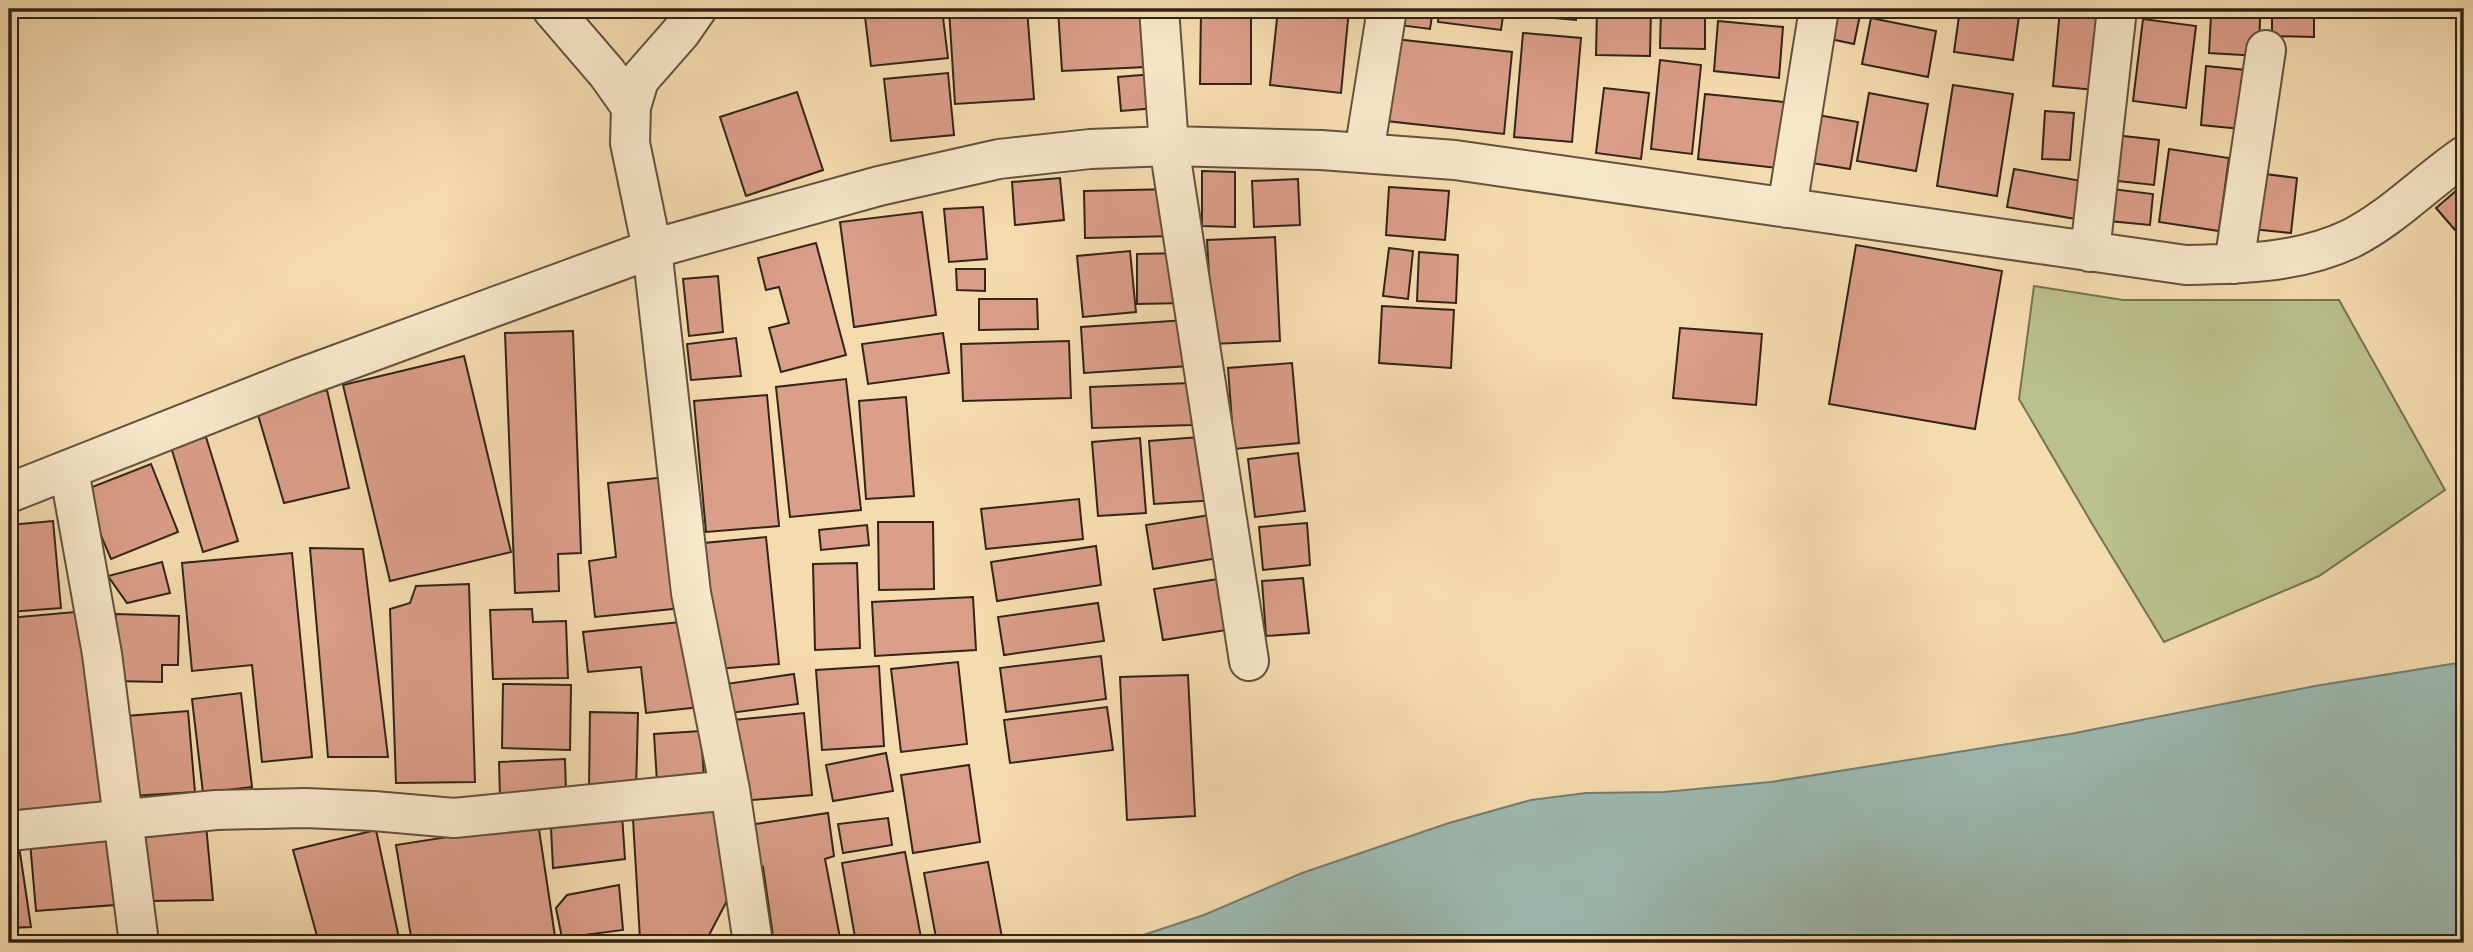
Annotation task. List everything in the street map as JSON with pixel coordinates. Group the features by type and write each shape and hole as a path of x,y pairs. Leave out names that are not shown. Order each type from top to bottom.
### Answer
{"street":[{"path":"552,9 607,73 631,107"},
{"path":"697,9 681,32 639,80 631,107 631,144 652,249 691,593 730,790 753,943"},
{"path":"1159,9 1169,146 1249,661"},
{"path":"1364,153 1387,9"},
{"path":"1787,208 1819,9"},
{"path":"2090,252 2117,9"},
{"path":"2234,264 2266,50"},
{"path":"9,493 300,378 652,249 879,186 999,159 1090,149 1169,146 1364,153 1455,160 2186,265 2234,264 2308,256 2352,238 2408,200 2464,156"},
{"path":"69,470 102,654 139,943"},
{"path":"9,831 216,810 305,808 454,818 730,790"}],"green space":[{"path":"2034,286 2123,300 2339,300 2445,490 2319,576 2164,642 2019,399"}],"water":[{"path":"2464,662 2464,943 1119,943 1204,915 1302,873 1449,823 1531,800 1586,793 1664,792 1771,782 2070,734 2315,686"}],"building":[{"path":"942,9 948,58 871,66 865,17"},
{"path":"949,9 1027,9 1034,99 955,104"},
{"path":"1058,9 1143,9 1146,67 1062,71"},
{"path":"1201,9 1251,9 1251,84 1200,84"},
{"path":"1278,9 1349,9 1341,93 1270,85"},
{"path":"1393,9 1433,9 1430,29 1391,24"},
{"path":"1439,9 1504,9 1501,30 1438,22"},
{"path":"1518,9 1577,9 1576,20 1518,15"},
{"path":"1597,9 1651,9 1650,56 1596,55"},
{"path":"1661,9 1705,9 1705,49 1660,48"},
{"path":"1746,9 1801,9 1801,14"},
{"path":"1827,9 1888,9 1887,14 1861,10 1854,44 1821,37"},
{"path":"1960,9 2020,9 2013,60 1954,52"},
{"path":"2060,9 2114,9 2106,91 2053,86"},
{"path":"2207,9 2207,13 2145,11"},
{"path":"2272,9 2314,9 2314,37 2272,36"},
{"path":"2211,15 2260,17 2259,56 2209,53"},
{"path":"1871,18 1936,31 1928,77 1862,64"},
{"path":"2143,19 2196,26 2186,108 2133,101"},
{"path":"1718,21 1783,27 1779,78 1714,71"},
{"path":"1523,33 1581,38 1572,142 1514,137"},
{"path":"1386,38 1512,52 1504,134 1377,120"},
{"path":"1660,60 1701,65 1692,154 1651,149"},
{"path":"2206,66 2246,70 2241,129 2201,125"},
{"path":"948,73 954,135 891,141 884,79"},
{"path":"1153,74 1156,108 1121,111 1118,77"},
{"path":"1953,85 2013,94 1997,196 1937,186"},
{"path":"1604,88 1649,93 1641,159 1596,153"},
{"path":"797,92 823,170 746,196 720,117"},
{"path":"1869,93 1928,104 1916,171 1857,161"},
{"path":"1705,94 1784,102 1777,168 1698,159"},
{"path":"2045,111 2074,113 2070,160 2042,159"},
{"path":"1806,113 1858,122 1850,169 1799,161"},
{"path":"2105,134 2159,140 2154,185 2100,179"},
{"path":"2169,149 2229,158 2219,231 2159,222"},
{"path":"2014,169 2093,183 2087,221 2007,207"},
{"path":"1202,171 1235,172 1235,227 1202,226"},
{"path":"2249,172 2297,178 2291,233 2243,228"},
{"path":"1060,178 1064,220 1015,225 1012,182"},
{"path":"1298,179 1300,225 1254,227 1252,181"},
{"path":"2464,184 2464,235 2462,238 2436,208"},
{"path":"1389,187 1449,191 1445,240 1386,235"},
{"path":"1174,189 1176,236 1085,238 1084,191"},
{"path":"2112,189 2153,194 2150,225 2109,221"},
{"path":"983,207 987,259 949,262 944,209"},
{"path":"922,212 936,315 854,327 840,222"},
{"path":"1275,237 1280,341 1213,344 1207,240"},
{"path":"816,243 846,355 781,372 769,328 789,323 779,287 766,290 758,258"},
{"path":"1856,245 2002,271 1975,429 1829,404"},
{"path":"1389,248 1413,251 1408,299 1383,296"},
{"path":"1130,251 1136,312 1083,317 1077,256"},
{"path":"1419,252 1458,255 1456,303 1417,301"},
{"path":"1184,253 1185,303 1137,304 1137,254"},
{"path":"956,269 985,269 985,291 957,290"},
{"path":"718,276 723,332 689,336 683,279"},
{"path":"979,299 1037,299 1038,329 979,330"},
{"path":"1382,306 1454,310 1451,368 1379,363"},
{"path":"1186,320 1189,366 1084,373 1081,327"},
{"path":"1680,328 1762,334 1756,405 1673,398"},
{"path":"573,331 581,553 558,554 559,591 515,593 505,333"},
{"path":"943,333 949,373 868,384 862,344"},
{"path":"736,338 741,376 691,380 687,344"},
{"path":"1069,341 1071,398 963,401 961,344"},
{"path":"464,356 511,552 390,581 343,385"},
{"path":"1292,363 1299,443 1234,449 1228,368"},
{"path":"846,379 861,510 790,517 776,387"},
{"path":"1190,383 1192,425 1092,428 1090,387"},
{"path":"327,390 349,488 284,503 256,408"},
{"path":"767,395 779,526 706,532 694,401"},
{"path":"906,397 914,496 866,499 859,401"},
{"path":"1212,436 1217,500 1154,504 1149,441"},
{"path":"206,437 238,541 203,552 171,447"},
{"path":"1140,438 1146,513 1098,516 1092,442"},
{"path":"1298,453 1305,511 1255,517 1248,459"},
{"path":"151,464 178,532 111,559 82,491"},
{"path":"667,477 682,608 595,617 589,561 616,557 608,483"},
{"path":"1079,499 1083,539 986,549 981,509"},
{"path":"1223,513 1230,556 1153,569 1146,525"},
{"path":"53,521 61,608 9,612 9,525"},
{"path":"878,522 933,522 934,589 879,590"},
{"path":"1307,523 1310,565 1263,570 1259,527"},
{"path":"867,525 869,545 821,550 819,530"},
{"path":"766,537 779,664 716,669 704,543"},
{"path":"1096,546 1101,585 997,601 991,562"},
{"path":"310,548 363,549 388,757 328,757"},
{"path":"292,553 312,757 262,762 252,665 192,671 182,563"},
{"path":"162,562 170,593 127,603 108,576"},
{"path":"857,563 860,648 815,650 813,564"},
{"path":"1231,577 1239,628 1163,640 1154,589"},
{"path":"1303,578 1309,633 1266,636 1262,581"},
{"path":"469,584 475,782 396,783 390,609 410,603 416,586"},
{"path":"973,597 976,650 875,656 872,602"},
{"path":"1098,603 1104,641 1004,655 998,617"},
{"path":"532,609 533,622 566,621 568,678 493,679 490,610"},
{"path":"75,612 89,627 107,806 16,814 9,744 9,618"},
{"path":"116,614 179,616 178,665 162,665 162,682 114,681"},
{"path":"690,621 700,707 646,713 641,667 588,672 583,632"},
{"path":"1101,656 1106,699 1006,712 1000,668"},
{"path":"958,662 967,744 901,752 891,669"},
{"path":"879,666 884,746 822,750 816,670"},
{"path":"794,674 798,704 730,713 726,684"},
{"path":"1188,675 1195,816 1127,820 1120,677"},
{"path":"503,684 571,685 570,750 502,748"},
{"path":"241,693 252,787 203,793 192,699"},
{"path":"1107,707 1113,750 1010,763 1004,720"},
{"path":"188,711 195,792 132,796 126,716"},
{"path":"590,712 638,713 636,791 589,790"},
{"path":"804,713 812,795 741,801 734,720"},
{"path":"701,731 704,778 657,782 654,734"},
{"path":"886,753 893,791 833,801 826,765"},
{"path":"565,759 566,793 500,796 499,762"},
{"path":"969,765 980,842 913,853 901,775"},
{"path":"725,798 730,895 709,935 640,939 632,802"},
{"path":"828,813 834,856 825,859 841,943 774,943 763,867 750,867 746,845 756,824"},
{"path":"622,815 625,859 553,868 551,828"},
{"path":"888,818 892,845 843,853 838,824"},
{"path":"538,823 556,943 412,943 396,845"},
{"path":"108,824 115,905 36,911 29,830"},
{"path":"206,825 213,900 152,901 144,833"},
{"path":"376,830 400,943 319,943 293,850"},
{"path":"9,839 18,839 31,927 9,928"},
{"path":"905,852 922,943 856,943 842,863"},
{"path":"988,862 1003,943 937,943 924,873"},
{"path":"619,885 623,930 562,938 556,908 567,895"}]}
